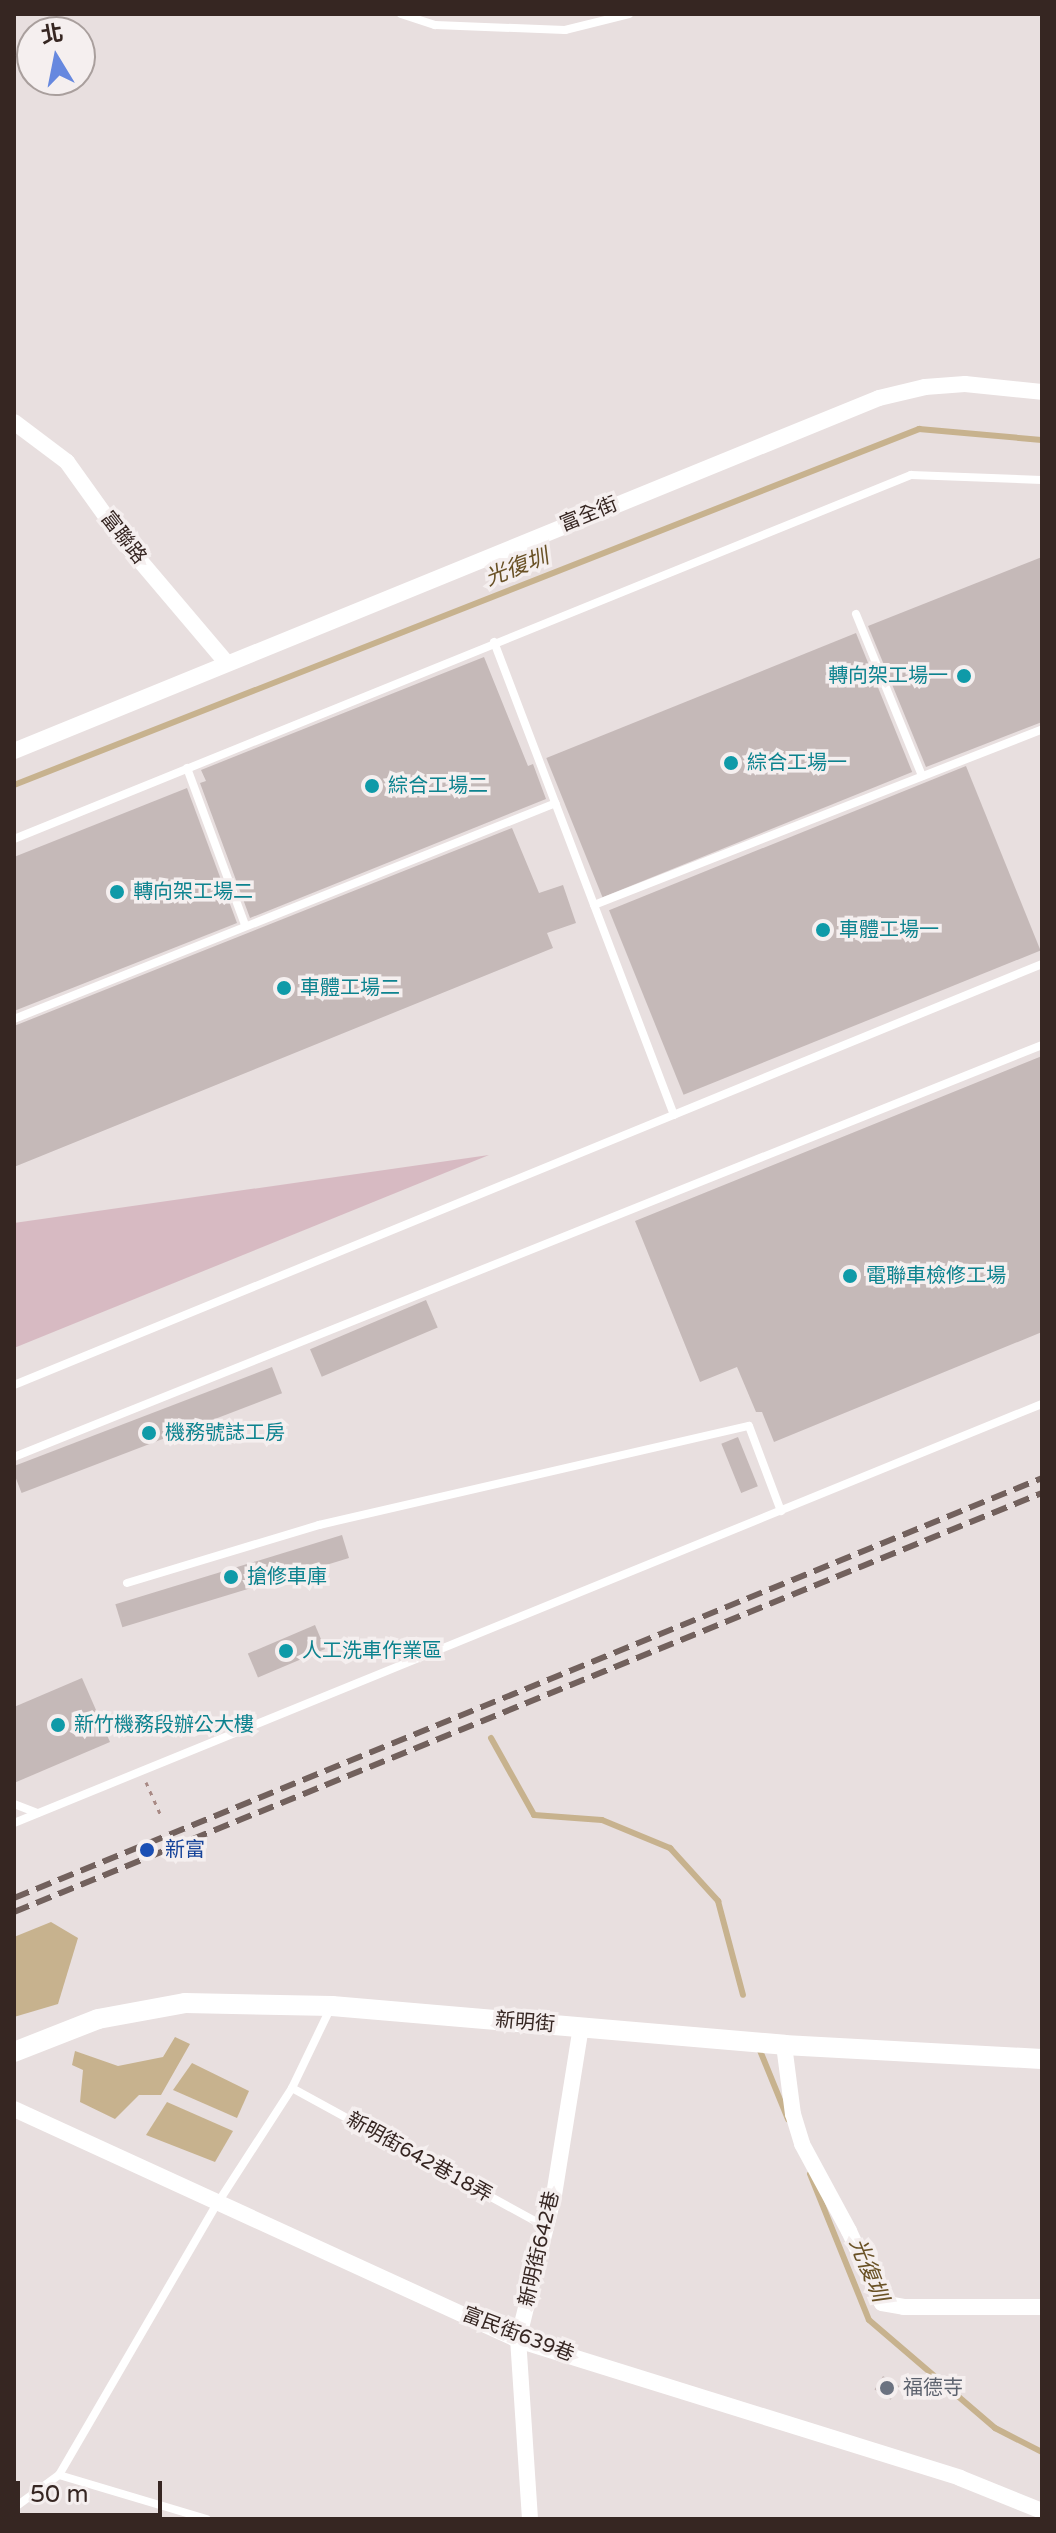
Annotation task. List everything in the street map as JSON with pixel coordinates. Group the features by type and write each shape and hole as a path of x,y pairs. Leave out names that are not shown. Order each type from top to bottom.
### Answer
{"street":[{"name":"富全街","path":"14,751 879,398 925,387 965,384 1042,392"},
{"name":"富聯路","path":"14,422 67,462 125,543 226,662"},
{"name":"新明街","path":"14,2052 98,2019 185,2003 332,2006 784,2045 1042,2059"},
{"name":"新明街642巷","path":"530,2519 518,2340 546,2227 581,2027"},
{"path":"784,2045 793,2114 802,2144 849,2231 882,2303 904,2307 1042,2307"},
{"name":"富民街639巷","path":"14,2109 518,2340 960,2478 1042,2511"}],"lane":[{"path":"401,14 435,25 565,30 629,14"},
{"path":"14,839 911,475 1042,480"},
{"path":"856,614 922,776"},
{"path":"494,642 674,1115"},
{"path":"594,905 1042,729"},
{"path":"187,768 245,925"},
{"path":"14,1019 556,803"},
{"path":"14,1385 1042,964"},
{"path":"14,1457 1042,1045"},
{"path":"14,1823 1042,1404"},
{"path":"127,1583 319,1525 749,1426 781,1511"},
{"path":"14,1804 38,1813"},
{"path":"14,2508 59,2475 217,2204 292,2088 332,2006"},
{"name":"新明街642巷18弄","path":"292,2088 546,2227"},
{"path":"59,2475 207,2519"}],"path":[{"path":"141,1771 162,1818"}],"shaded area":[{"path":"489,1155 14,1348 14,1223"},
{"path":"51,1922 78,1938 58,2004 14,2017 14,1937"},
{"path":"175,2037 190,2044 161,2095 139,2095 115,2119 80,2102 83,2070 72,2065 75,2051 118,2066 163,2057"},
{"path":"192,2063 249,2091 237,2118 173,2090"},
{"path":"167,2102 233,2131 215,2162 146,2135"}],"building":[{"name":"轉向架工場一","path":"1042,557 1042,722 926,767 868,626"},
{"name":"綜合工場一","path":"856,633 912,772 603,897 546,758"},
{"name":"綜合工場二","path":"484,657 528,766 533,764 546,799 250,918 200,783 206,781 201,770"},
{"name":"車體工場一","path":"966,766 1041,951 684,1095 609,910"},
{"name":"轉向架工場二","path":"187,788 237,923 14,1011 14,857"},
{"name":"車體工場二","path":"512,828 539,893 563,885 576,923 547,933 553,948 14,1167 14,1026"},
{"name":"電聯車檢修工場","path":"1042,1056 1042,1332 774,1442 762,1412 756,1412 737,1367 700,1382 635,1221"},
{"name":"機務號誌工房","path":"426,1300 438,1328 322,1377 310,1349"},
{"name":"機務號誌工房","path":"272,1367 282,1393 22,1493 14,1466"},
{"path":"738,1437 758,1486 741,1493 721,1444"},
{"name":"搶修車庫","path":"342,1535 349,1558 122,1627 115,1604"},
{"name":"人工洗車作業區","path":"315,1625 325,1649 258,1677 248,1654"},
{"name":"新竹機務段辦公大樓","path":"82,1678 110,1742 14,1783 14,1707"},
{"name":"福德寺","path":"883,2376 899,2386 891,2400 875,2390"}],"waterway":[{"name":"光復圳","path":"14,785 919,429 1042,440"},
{"name":"光復圳","path":"491,1738 534,1815 602,1820 670,1848 718,1901 743,1995"},
{"name":"光復圳","path":"759,2048 788,2119"},
{"name":"光復圳","path":"810,2174 869,2320 995,2428 1042,2452"}],"railway":[{"path":"14,1898 1042,1478"},
{"path":"14,1912 1042,1493"}],"place":[{"name":"轉向架工場一","path":"964,676"},
{"name":"綜合工場一","path":"731,763"},
{"name":"綜合工場二","path":"372,786"},
{"name":"轉向架工場二","path":"117,892"},
{"name":"車體工場一","path":"823,930"},
{"name":"車體工場二","path":"284,988"},
{"name":"電聯車檢修工場","path":"850,1276"},
{"name":"機務號誌工房","path":"149,1433"},
{"name":"搶修車庫","path":"231,1577"},
{"name":"人工洗車作業區","path":"286,1651"},
{"name":"新竹機務段辦公大樓","path":"58,1725"},
{"name":"新富","path":"147,1850"},
{"name":"福德寺","path":"887,2388"}]}
